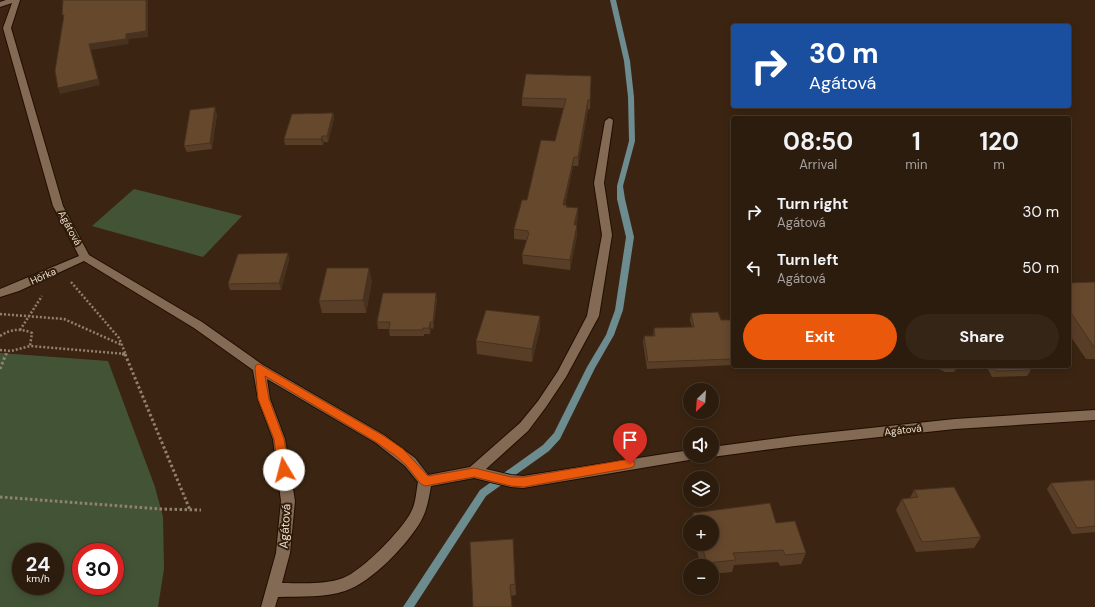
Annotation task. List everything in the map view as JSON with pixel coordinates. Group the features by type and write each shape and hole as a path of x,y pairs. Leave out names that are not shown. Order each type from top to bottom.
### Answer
{"street":[{"path":"0,5 12,0"},
{"name":"Agátová","path":"16,0 3,28 58,206 85,256 198,325 259,368 380,439 405,457 425,481"},
{"path":"479,474 524,427 542,404 562,374 592,316 607,236 599,183 609,121"},
{"name":"Hôrka","path":"0,293 15,288 85,256"},
{"name":"Agátová","path":"259,368 264,399 279,439 288,501 284,553 268,607"},
{"name":"Agátová","path":"719,451 795,441 955,424 1095,415"},
{"path":"273,590 322,588 345,584 356,579 392,546 417,516 425,481 479,474 511,481 524,482 683,456"}],"path":[{"path":"60,268 120,338 190,510"},
{"path":"20,330 44,294"},
{"path":"0,314 64,319 123,345"},
{"path":"0,336 12,330 32,333 30,346"},
{"path":"0,350 7,352 17,351 30,346 126,354"},
{"path":"0,369 7,352"},
{"path":"0,497 161,509 201,510"}],"green space":[{"path":"134,189 242,216 203,257 92,226"},
{"path":"0,353 108,361 155,487 163,517 164,569 158,607 0,607"}],"building":[{"path":"63,0 146,0 146,31 126,34 126,39 89,44 98,79 58,88 55,71 64,15 62,15"},
{"path":"526,74 591,76 590,100 588,100 578,157 574,157 563,205 567,205 566,207 578,208 574,225 577,225 570,260 522,255 529,233 528,231 514,229 522,200 527,200 541,140 555,141 566,99 522,98"},
{"path":"215,107 210,143 184,146 190,110"},
{"path":"333,113 327,136 322,136 321,139 284,139 292,114"},
{"path":"288,253 279,283 228,284 238,254"},
{"path":"327,268 369,268 363,300 319,301"},
{"path":"1095,282 1095,347 1071,313 1071,283"},
{"path":"383,293 436,293 433,322 430,322 429,328 423,328 423,330 389,330 390,322 377,322"},
{"path":"486,310 540,316 532,349 476,341"},
{"path":"718,312 721,320 731,320 731,359 648,362 644,336 655,336 654,328 694,327 691,313"},
{"path":"994,368 1030,368 1031,370 996,371"},
{"path":"1095,480 1095,526 1077,528 1051,483"},
{"path":"954,487 981,537 922,542 902,499 918,497 914,490"},
{"path":"770,503 776,523 795,521 806,553 785,555 783,550 733,553 736,560 719,562 719,559 706,559 703,551 719,551 719,515 693,515 693,513"},
{"path":"513,539 515,584 510,585 512,607 473,607 470,542"}],"waterway":[{"path":"408,607 483,493 546,448 557,436 591,367 610,335 619,310 630,237 621,199 620,186 632,141 631,97 627,61 613,0"}],"route":[{"path":"284,470 279,439 264,399 259,368 380,439 410,462 425,481 474,472 511,481 524,482 630,464"}]}
